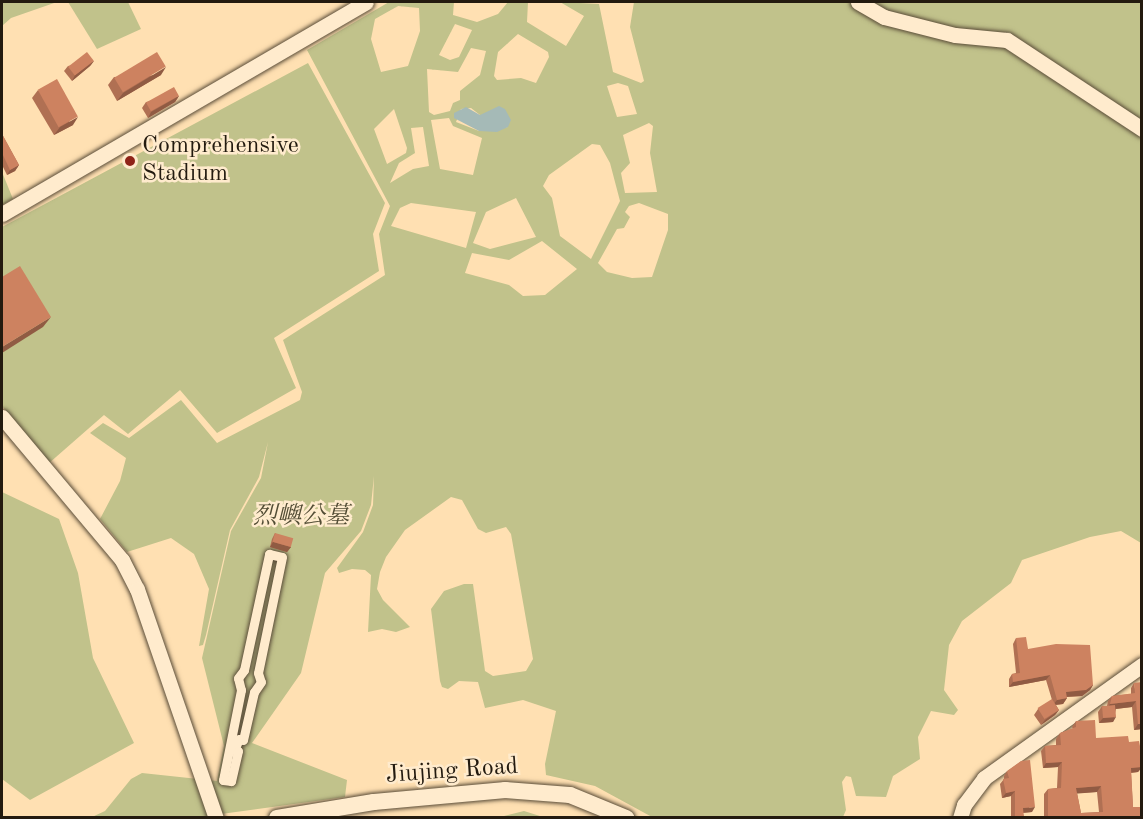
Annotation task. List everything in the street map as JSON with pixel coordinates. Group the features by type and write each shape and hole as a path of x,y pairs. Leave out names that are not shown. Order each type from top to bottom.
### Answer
{"main road":[{"name":"Jiujing Road","path":"277,818 374,802 505,790 570,795 626,818"}],"street":[{"path":"2,214 366,2"},
{"path":"858,2 884,17 956,35 1007,40 1142,129"},
{"path":"2,417 122,560 137,589 216,818"},
{"path":"269,554 282,557 258,673 261,682 254,692 243,740 239,739 234,750 238,751 231,781 223,780 241,690 238,678 244,670 269,554"},
{"path":"960,818 964,804 984,777 1142,665"}],"green space":[{"path":"2,2 57,2 11,18 2,26"},
{"path":"68,2 128,2 141,29 97,49"},
{"name":"烈嶼公墓","path":"389,2 454,2 453,15 477,22 498,14 508,2 528,2 527,22 566,46 584,16 560,2 599,4 613,72 641,83 644,81 630,27 634,2 1141,2 1141,543 1121,531 1090,537 1022,560 1011,583 962,621 949,645 944,690 958,710 954,715 931,711 918,737 920,759 893,776 886,797 856,796 851,777 846,776 842,782 846,810 843,817 652,817 595,786 546,775 545,764 556,711 523,700 485,708 478,682 459,681 448,689 442,687 431,609 444,591 464,584 473,584 485,671 493,676 526,671 533,659 511,534 506,527 486,533 478,529 462,500 451,497 405,530 386,557 377,589 383,600 410,627 396,632 382,629 368,632 371,575 365,570 352,569 339,573 337,568 363,532 373,505 374,476 371,505 361,531 325,573 301,673 252,743 347,780 345,797 199,817 92,817 105,811 131,779 142,773 217,781 224,746 202,658 231,531 261,478 268,442 259,477 230,530 206,635 203,645 199,646 209,589 194,554 171,538 127,552 100,519 120,481 126,458 90,433 103,423 129,438 181,400 217,443 300,400 302,392 283,340 385,275 379,234 390,206 307,50","holes":["398,6 419,8 420,31 408,66 381,72 371,39 375,19","455,24 472,30 459,57 450,60 439,55","518,34 548,52 549,57 536,83 521,78 497,80 494,76 498,52","471,48 486,51 480,75 460,91 460,100 453,103 450,111 434,115 429,112 427,69 458,72","618,83 628,86 637,114 617,117 607,86","471,108 480,115 508,127 479,131 456,122 461,109","394,109 407,148 406,153 387,164 374,129","449,118 453,126 482,138 473,175 440,169 431,120","649,123 653,126 650,153 657,192 625,193 621,173 630,163 623,135","423,127 429,166 413,169 390,183 399,163 415,153 411,128","592,144 600,145 610,163 620,201 591,259 560,236 552,198 543,186 549,175","516,198 536,237 490,249 473,243 486,212","411,203 476,212 466,248 391,226 400,208","639,203 668,214 668,230 652,277 632,278 607,272 598,263 617,229 624,228 630,217 625,212 629,206","542,241 577,269 545,295 523,296 509,285 465,273 472,253 509,260"]},
{"path":"308,63 385,203 373,234 379,271 274,338 296,388 217,433 180,390 128,434 104,415 48,464 2,406 2,227"},
{"path":"2,172 13,199 2,205"},
{"path":"2,492 59,519 78,573 93,658 134,743 30,800 2,779"},
{"path":"524,811 543,817 500,817"}],"shaded area":[{"path":"499,106 505,109 511,120 508,127 497,132 479,131 454,118 454,113 466,107 480,115"}],"building":[{"path":"87,52 94,61 75,75 68,67"},
{"path":"157,52 166,67 123,92 114,78"},
{"path":"57,79 78,117 59,127 38,90"},
{"path":"174,87 179,96 151,111 146,103"},
{"path":"2,134 19,165 10,170 2,153"},
{"path":"20,266 51,317 2,347 2,277"},
{"path":"275,533 293,538 291,547 273,542"},
{"path":"1026,637 1028,649 1056,644 1090,645 1093,685 1086,690 1066,692 1067,698 1057,700 1050,675 1013,682 1012,674 1020,673 1016,638"},
{"path":"1142,682 1142,724 1138,724 1136,701 1110,704 1112,696 1135,693 1134,683"},
{"path":"1052,699 1059,710 1044,719 1038,708"},
{"path":"1115,705 1116,717 1103,718 1102,706"},
{"path":"1095,720 1096,738 1128,736 1129,742 1139,741 1142,746 1141,767 1131,768 1133,807 1140,807 1141,818 1048,818 1048,789 1061,788 1062,762 1046,763 1045,746 1061,745 1060,733 1076,727 1076,721","holes":["1101,786 1103,812 1081,813 1076,788"]},
{"path":"1030,760 1035,807 1023,808 1024,818 1015,818 1015,791 1006,793 1003,779 1009,778 1007,771 1021,761"}],"place":[{"name":"Comprehensive Stadium","path":"130,161"}]}
